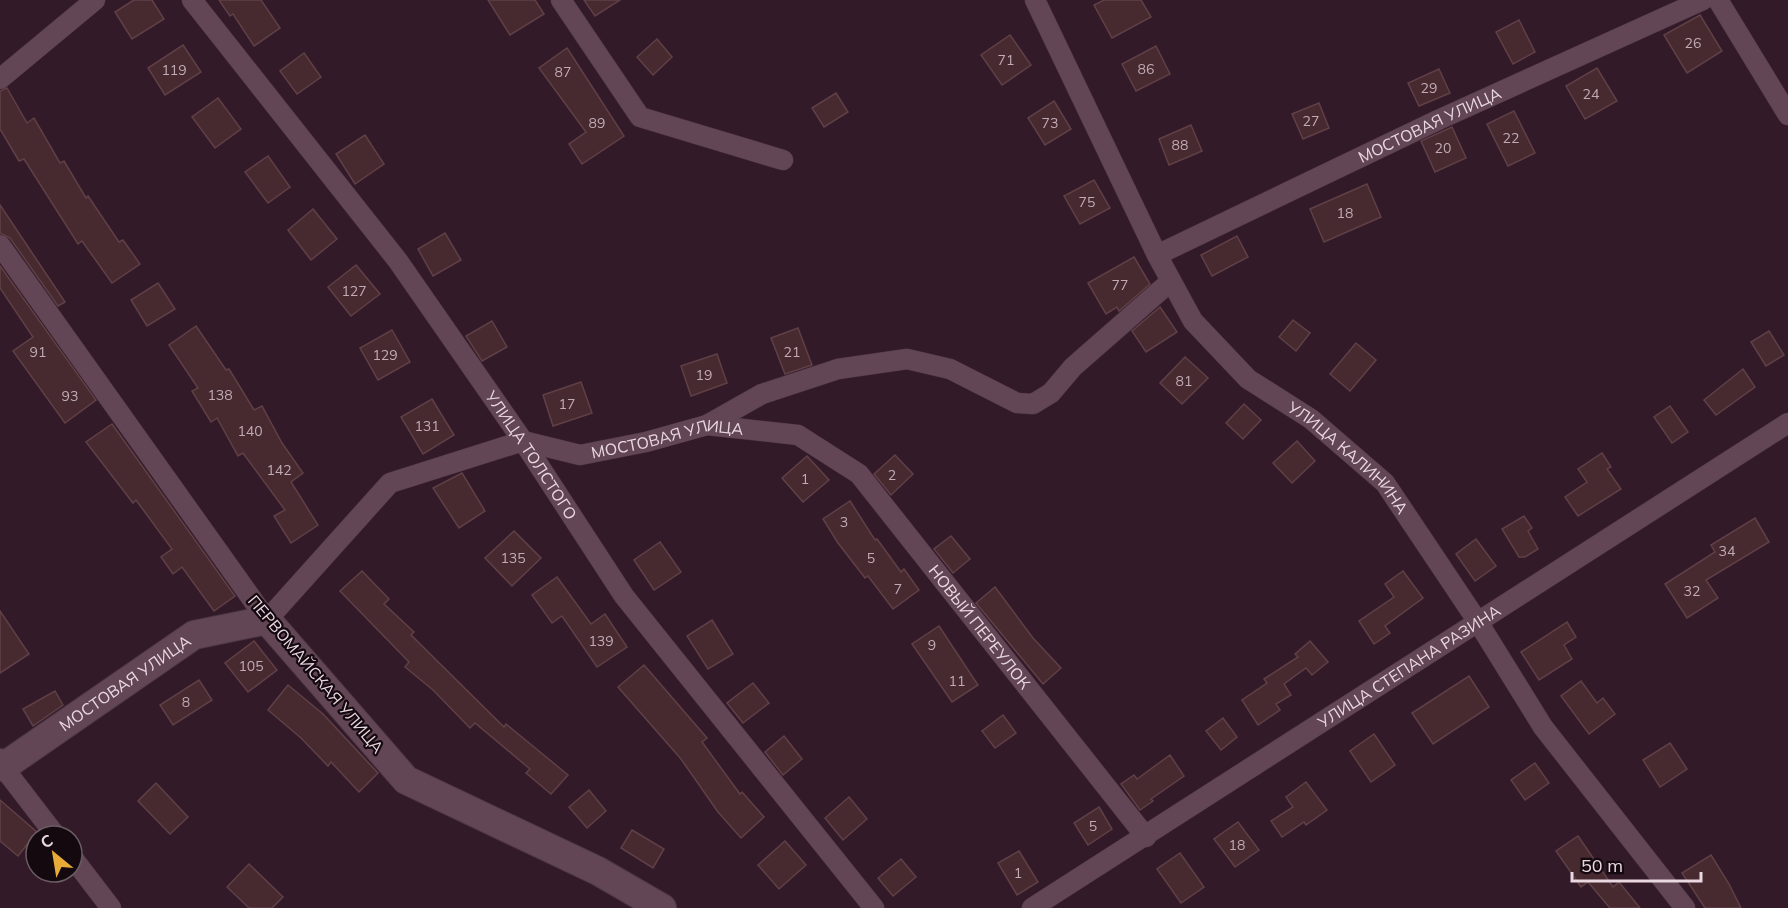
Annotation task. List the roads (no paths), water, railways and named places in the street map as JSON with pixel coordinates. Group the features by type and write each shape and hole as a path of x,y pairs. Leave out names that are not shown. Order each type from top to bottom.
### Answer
{"main road":[{"name":"МОСТОВАЯ УЛИЦА","path":"1,766 194,635 267,620"},
{"name":"ПЕРВОМАЙСКАЯ УЛИЦА","path":"267,620 406,780 598,871 662,908"}],"street":[{"path":"0,79 95,0"},
{"name":"УЛИЦА ТОЛСТОГО","path":"192,0 398,261 523,441 624,596 874,908"},
{"path":"561,0 640,117 783,160"},
{"name":"УЛИЦА КАЛИНИНА","path":"1035,0 1157,255 1193,321 1248,379 1311,420 1385,483 1478,622 1543,727 1684,908"},
{"name":"МОСТОВАЯ УЛИЦА","path":"1157,255 1438,120 1703,0"},
{"path":"1718,0 1788,115"},
{"name":"ПЕРВОМАЙСКАЯ УЛИЦА","path":"0,245 267,620"},
{"path":"707,425 762,394 838,369 907,359 950,369 1017,403 1033,404 1052,393 1073,367 1171,281"},
{"name":"УЛИЦА СТЕПАНА РАЗИНА","path":"1032,908 1788,423"},
{"name":"МОСТОВАЯ УЛИЦА","path":"523,441 580,455 646,442 707,425 798,435"},
{"name":"НОВЫЙ ПЕРЕУЛОК","path":"798,435 859,474 1146,837"},
{"path":"267,620 390,483 523,441"},
{"path":"1,766 47,824"},
{"path":"84,873 111,908"}]}
